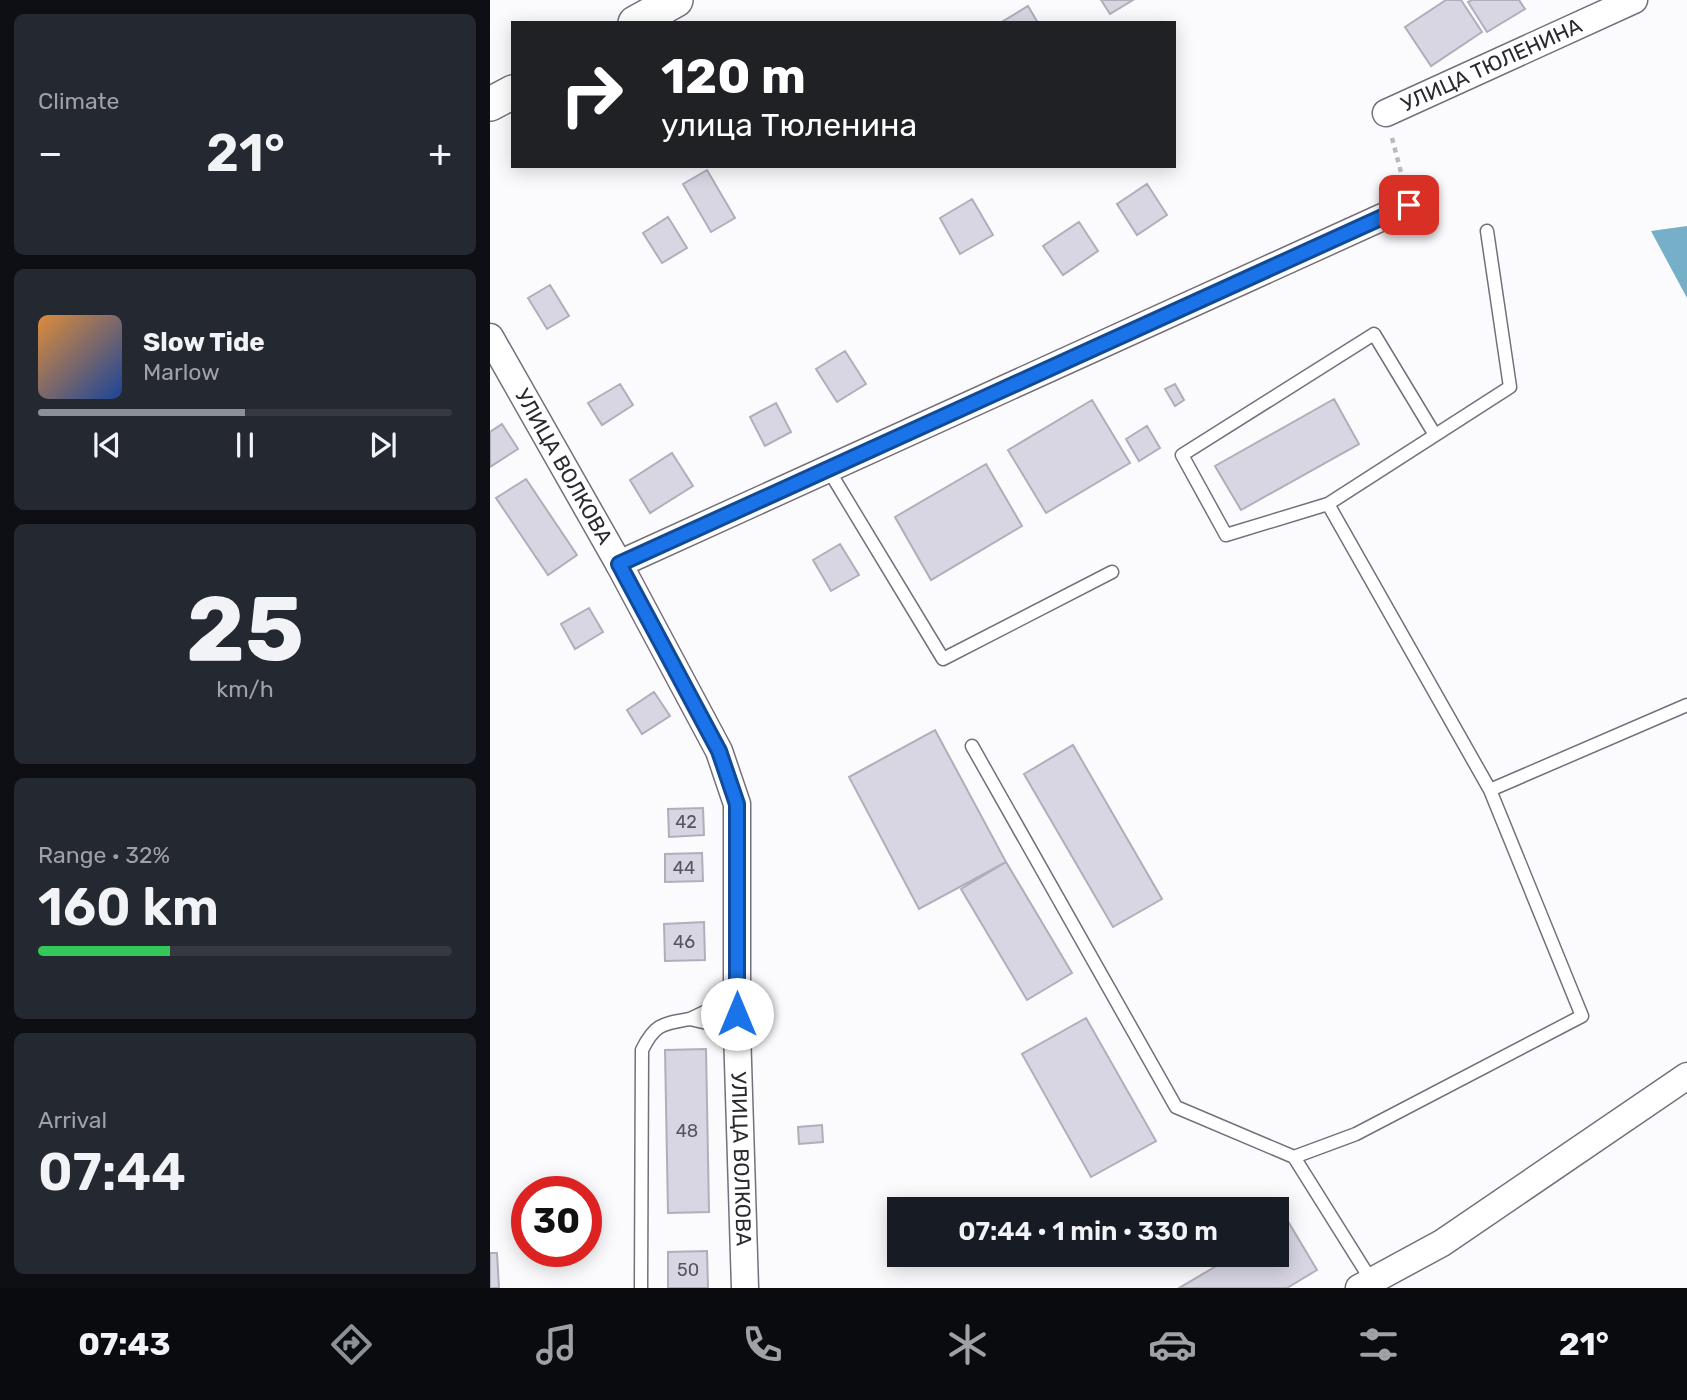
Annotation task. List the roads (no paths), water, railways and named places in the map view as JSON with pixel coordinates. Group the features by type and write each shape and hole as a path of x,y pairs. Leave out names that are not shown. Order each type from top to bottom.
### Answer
{"street":[{"path":"639,21 676,0"},
{"name":"УЛИЦА ТЮЛЕНИНА","path":"1386,113 1634,0"},
{"path":"490,104 511,93"},
{"path":"619,564 1409,205"},
{"name":"УЛИЦА ВОЛКОВА","path":"490,337 619,564 719,751 737,804 736,997 745,1288"},
{"path":"1365,1284 1442,1243 1687,1076"}],"lane":[{"path":"1435,435 1374,334 1182,455 1226,535 1328,504 1510,387 1487,231"},
{"path":"828,469 943,659 1112,572"},
{"path":"1294,1157 1356,1134 1582,1016 1490,790 1328,504"},
{"path":"1490,790 1687,705"},
{"path":"972,746 1176,1107 1294,1157 1365,1284"},
{"path":"641,1288 642,1050 651,1032 668,1023 691,1019 736,997"},
{"path":"691,1019 737,1030"}],"water":[{"path":"1687,226 1687,298 1651,231"}]}
